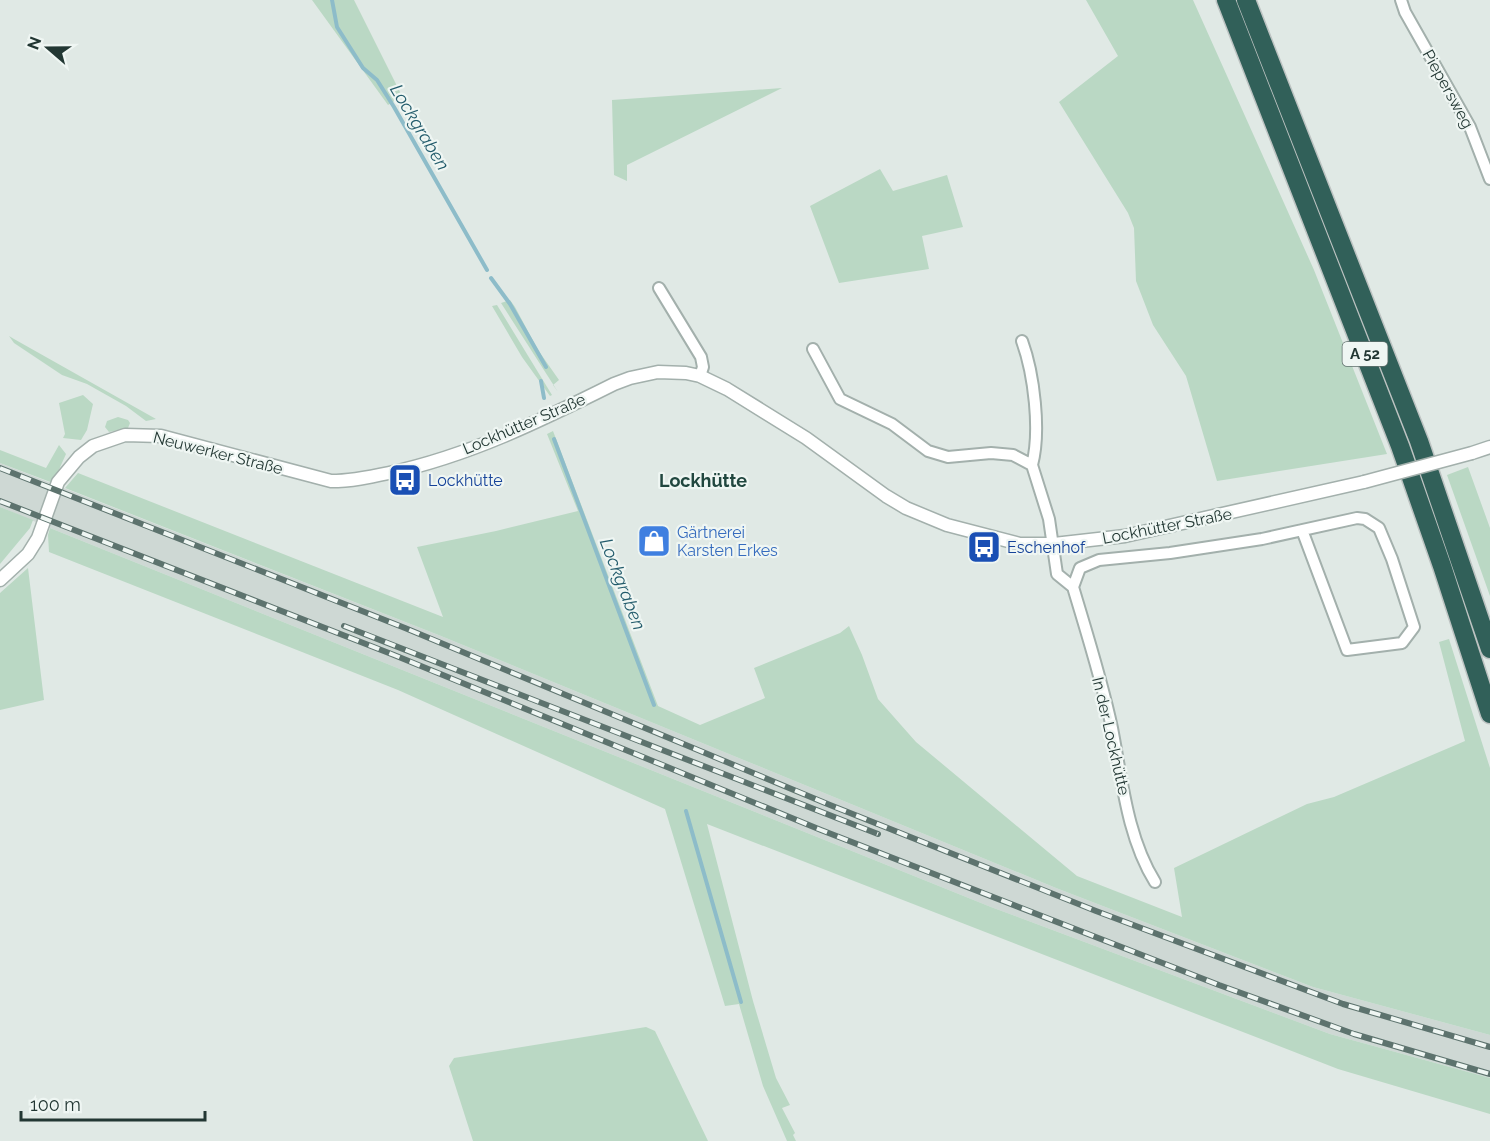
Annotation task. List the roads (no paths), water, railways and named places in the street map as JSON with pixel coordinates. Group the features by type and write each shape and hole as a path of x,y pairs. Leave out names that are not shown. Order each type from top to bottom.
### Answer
{"highway":[{"name":"A 52","path":"1226,0 1400,446 1490,714"},
{"name":"A 52","path":"1246,0 1415,430 1490,648"}],"street":[{"name":"Piepersweg","path":"1401,0 1487,158 1490,179"},
{"path":"659,288 701,357 703,367 700,376"},
{"path":"813,349 840,399 892,424 928,451 948,457 991,453 1013,455 1032,465 1036,448 1036,421 1027,356 1022,341"},
{"name":"Lockhütter Straße","path":"331,482 402,470 466,450 509,434 630,378 658,372 700,376 727,389 806,438 906,508 947,525 1020,544 1054,544 1125,536 1364,482 1490,447"},
{"name":"Neuwerker Straße","path":"0,580 15,568 38,538 58,482 65,473 93,446 125,435 161,436 331,482"},
{"name":"In der Lockhütte","path":"1032,465 1049,519 1057,574 1073,587 1111,726 1123,792 1140,852 1155,882"},
{"path":"1073,587 1080,568 1099,560 1239,543 1357,518 1365,519 1379,528 1392,559 1414,627 1402,643 1347,651 1302,530"}],"waterway":[{"name":"Lockgraben","path":"332,0 337,27 363,68 377,80 394,107 487,270"},
{"name":"Lockgraben","path":"491,278 510,304 546,367"},
{"name":"Lockgraben","path":"541,381 544,398"},
{"name":"Lockgraben","path":"554,439 654,705"},
{"name":"Lockgraben","path":"686,811 741,1002"}],"railway":[{"path":"0,468 405,628 830,805 1096,911 1343,1004 1490,1047"},
{"path":"0,501 394,655 821,830 1219,985 1354,1034 1490,1074"},
{"path":"344,626 878,834"}],"place":[{"name":"Lockhütte","path":"405,480"},
{"name":"Gärtnerei Karsten Erkes","path":"654,541"},
{"name":"Eschenhof","path":"984,547"}],"district":[{"name":"Lockhütte","path":"703,480"}]}
